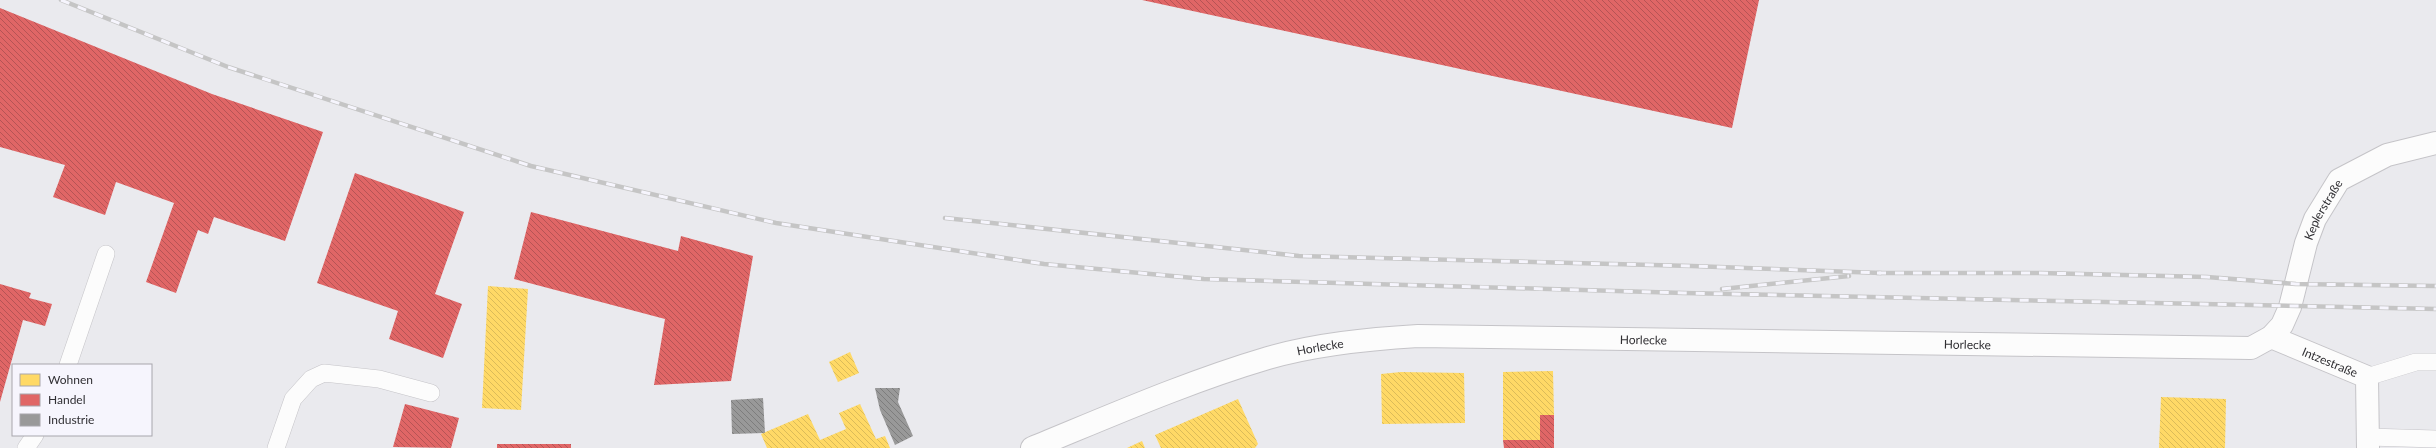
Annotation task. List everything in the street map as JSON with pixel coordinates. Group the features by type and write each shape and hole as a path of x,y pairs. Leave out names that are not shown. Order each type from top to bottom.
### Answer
{"street":[{"name":"Keplerstraße","path":"2271,337 2282,325 2290,307 2306,243 2315,218 2339,180 2387,155 2436,143"},
{"name":"Horlecke","path":"1032,448 1152,398 1269,358 1357,340 1418,336 2251,348 2271,337"},
{"name":"Intzestraße","path":"2271,337 2367,377 2368,442"}],"lane":[{"path":"68,364 106,254"},
{"path":"2367,377 2416,362 2436,362"},
{"path":"276,448 293,399 311,379 324,373 378,379 431,392"},
{"path":"26,448 34,436"},
{"path":"2368,442 2436,439"}],"building: Wohnen":[{"path":"488,286 528,289 521,410 482,408"},
{"path":"850,352 859,373 838,382 829,362"},
{"path":"1553,371 1554,415 1540,415 1540,440 1503,440 1503,372"},
{"path":"1401,372 1464,373 1465,423 1382,424 1381,374"},
{"path":"2161,397 2226,399 2225,448 2159,448"},
{"path":"1238,399 1258,444 1255,448 1161,448 1155,435"},
{"path":"860,404 876,439 885,436 890,448 767,448 761,434 808,414 820,440 846,429 839,413"},
{"path":"1142,441 1145,448 1127,448"}],"building: Handel":[{"path":"1142,0 1759,0 1732,128"},
{"path":"0,8 212,94 323,132 285,241 214,217 208,234 198,230 176,293 146,282 174,203 116,182 105,215 53,197 65,165 0,147"},
{"path":"355,173 464,212 435,294 462,304 443,358 389,339 398,311 317,283"},
{"path":"531,212 678,251 681,236 753,256 731,381 654,385 665,319 514,279"},
{"path":"0,284 31,293 29,298 52,304 45,326 23,320 0,402"},
{"path":"405,404 459,418 451,448 393,447"},
{"path":"1540,415 1554,415 1554,448 1504,448 1503,440 1540,440"},
{"path":"497,444 571,444 571,448 497,448"}],"building: Industrie":[{"path":"875,388 900,388 898,402 913,436 895,445 880,410"},
{"path":"763,398 765,433 732,434 731,400"}],"railway":[{"path":"61,0 228,67 531,166 776,223 1044,264 1204,279 1684,293 2436,309"},
{"path":"945,218 1299,256 1692,266 1881,273"},
{"path":"1877,273 2040,273 2207,277 2296,284 2436,286"},
{"path":"1722,289 1849,276"}]}
